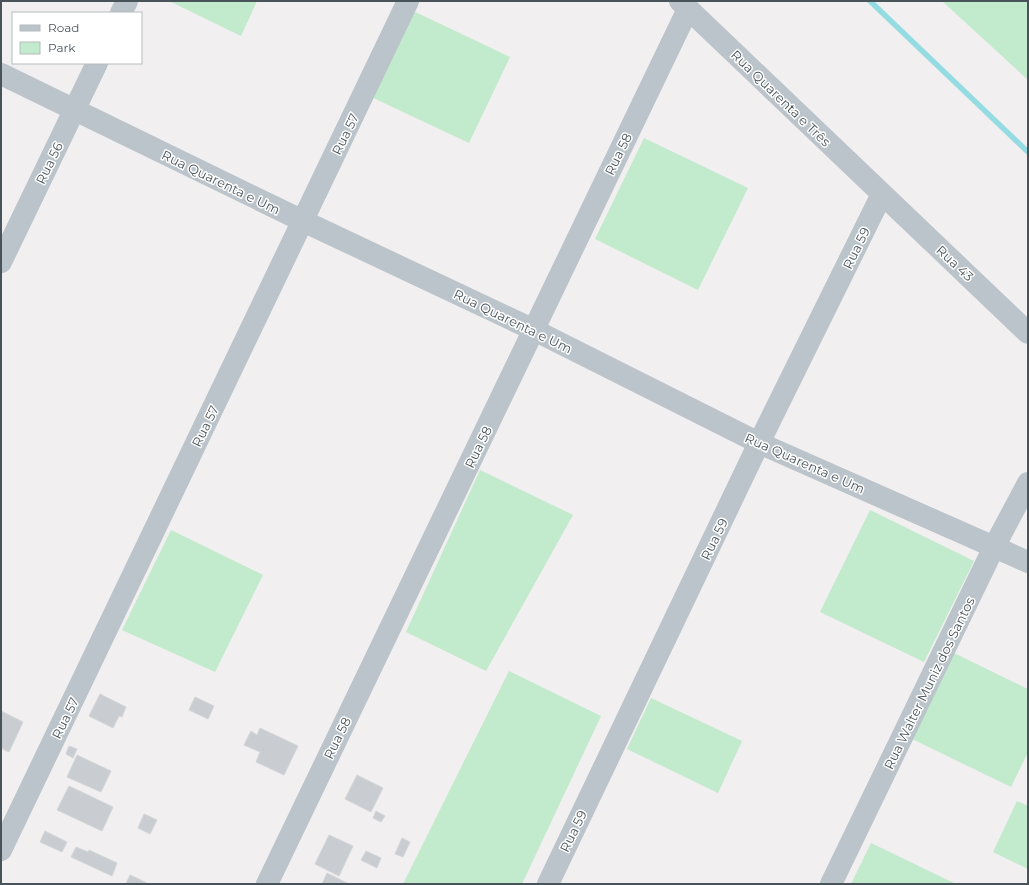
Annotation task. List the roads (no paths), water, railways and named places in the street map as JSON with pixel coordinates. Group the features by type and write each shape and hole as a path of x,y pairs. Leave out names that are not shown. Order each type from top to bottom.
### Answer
{"street":[{"path":"122,12 127,1"},
{"name":"Rua 57","path":"1,850 408,1"},
{"name":"Rua Quarenta e Três","path":"684,5 882,194"},
{"name":"Rua 58","path":"267,884 534,330 684,5"},
{"name":"Rua 56","path":"1,262 97,64"},
{"name":"Rua Quarenta e Um","path":"1,74 74,111 303,221 534,330 759,443 1028,562"},
{"name":"Rua 43","path":"882,194 1028,333"},
{"name":"Rua 59","path":"548,884 759,443 882,194"},
{"name":"Rua Walter Muniz dos Santos","path":"831,884 994,547 1028,483"}],"waterway":[{"path":"870,1 1028,152"}]}
